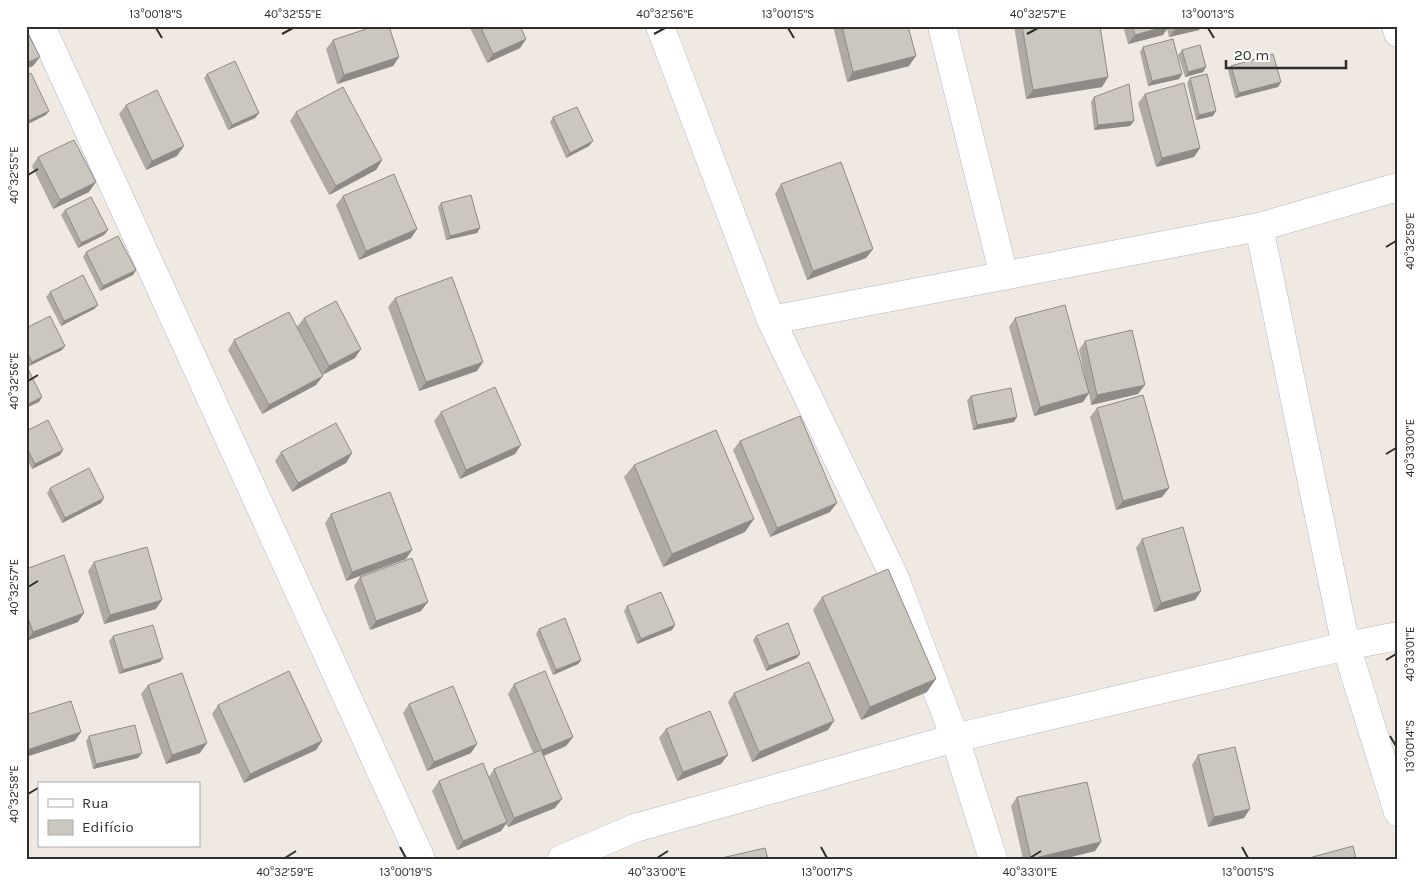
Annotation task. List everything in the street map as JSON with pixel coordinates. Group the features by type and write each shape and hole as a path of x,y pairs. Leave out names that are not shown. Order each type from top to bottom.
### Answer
{"street":[{"path":"41,26 421,859"},
{"path":"660,26 772,320 894,576 955,738 993,859"},
{"path":"942,26 1004,276"},
{"path":"1396,26 1398,33"},
{"path":"772,320 1258,227 1398,187"},
{"path":"1258,227 1346,646 1398,812"},
{"path":"562,859 635,828 955,738 1346,646 1398,636"}],"building":[{"path":"375,26 389,26 399,57 344,75 333,40"},
{"path":"480,26 520,26 526,39 493,54"},
{"path":"842,26 908,26 916,56 853,72"},
{"path":"1022,26 1100,26 1108,77 1033,90"},
{"path":"1132,26 1167,26 1135,35"},
{"path":"26,30 40,57 26,63"},
{"path":"1173,39 1182,74 1152,81 1143,47"},
{"path":"1200,45 1206,67 1188,72 1182,50"},
{"path":"1273,54 1281,82 1239,93 1231,66"},
{"path":"235,61 259,113 232,125 207,74"},
{"path":"31,73 49,111 26,122 26,76"},
{"path":"1207,74 1216,111 1199,115 1190,78"},
{"path":"1184,83 1200,148 1162,158 1145,94"},
{"path":"1129,84 1134,121 1098,125 1094,97"},
{"path":"343,87 382,160 336,186 296,112"},
{"path":"157,90 184,146 152,161 126,105"},
{"path":"577,107 593,141 570,153 553,117"},
{"path":"74,140 96,182 60,200 38,157"},
{"path":"841,162 873,249 813,271 781,184"},
{"path":"394,174 417,229 366,251 343,196"},
{"path":"471,195 480,228 450,236 441,203"},
{"path":"91,197 108,230 81,243 65,210"},
{"path":"118,236 136,270 103,286 86,252"},
{"path":"83,275 98,305 64,321 50,292"},
{"path":"452,277 483,362 426,382 395,298"},
{"path":"336,301 361,349 329,366 304,318"},
{"path":"1065,305 1089,393 1040,407 1015,318"},
{"path":"289,312 323,376 269,405 234,340"},
{"path":"50,316 65,346 32,362 26,350 26,328"},
{"path":"1132,330 1145,385 1097,395 1085,341"},
{"path":"26,368 42,397 26,405"},
{"path":"495,387 521,445 466,470 441,412"},
{"path":"1011,388 1017,417 977,425 971,396"},
{"path":"1143,395 1169,488 1123,501 1097,408"},
{"path":"800,416 837,503 777,528 740,441"},
{"path":"48,420 63,450 35,464 26,446 26,431"},
{"path":"336,423 352,453 298,483 281,452"},
{"path":"716,430 754,519 672,554 634,465"},
{"path":"89,468 104,498 65,518 50,488"},
{"path":"390,492 412,550 352,572 331,514"},
{"path":"1183,527 1201,591 1161,603 1142,539"},
{"path":"147,547 162,600 110,615 94,562"},
{"path":"64,555 84,613 33,632 26,613 26,569"},
{"path":"412,558 428,602 376,621 360,577"},
{"path":"888,569 936,679 870,707 822,597"},
{"path":"661,592 675,625 641,639 627,606"},
{"path":"565,618 581,660 556,670 539,629"},
{"path":"788,623 800,654 769,666 756,636"},
{"path":"153,625 163,658 123,670 113,636"},
{"path":"809,662 834,721 759,752 734,693"},
{"path":"289,671 322,741 250,774 218,705"},
{"path":"545,671 573,737 542,750 514,684"},
{"path":"182,673 207,743 172,755 148,685"},
{"path":"453,686 477,744 434,762 409,704"},
{"path":"71,701 81,732 27,750 26,715"},
{"path":"710,711 728,755 683,772 666,729"},
{"path":"135,725 142,753 96,764 89,736"},
{"path":"1235,747 1250,809 1214,817 1198,755"},
{"path":"541,750 562,799 514,818 494,769"},
{"path":"483,763 507,822 463,841 439,781"},
{"path":"1087,782 1101,842 1031,859 1017,797"},
{"path":"1353,846 1356,859 1305,859"},
{"path":"765,848 768,859 717,859"}]}
